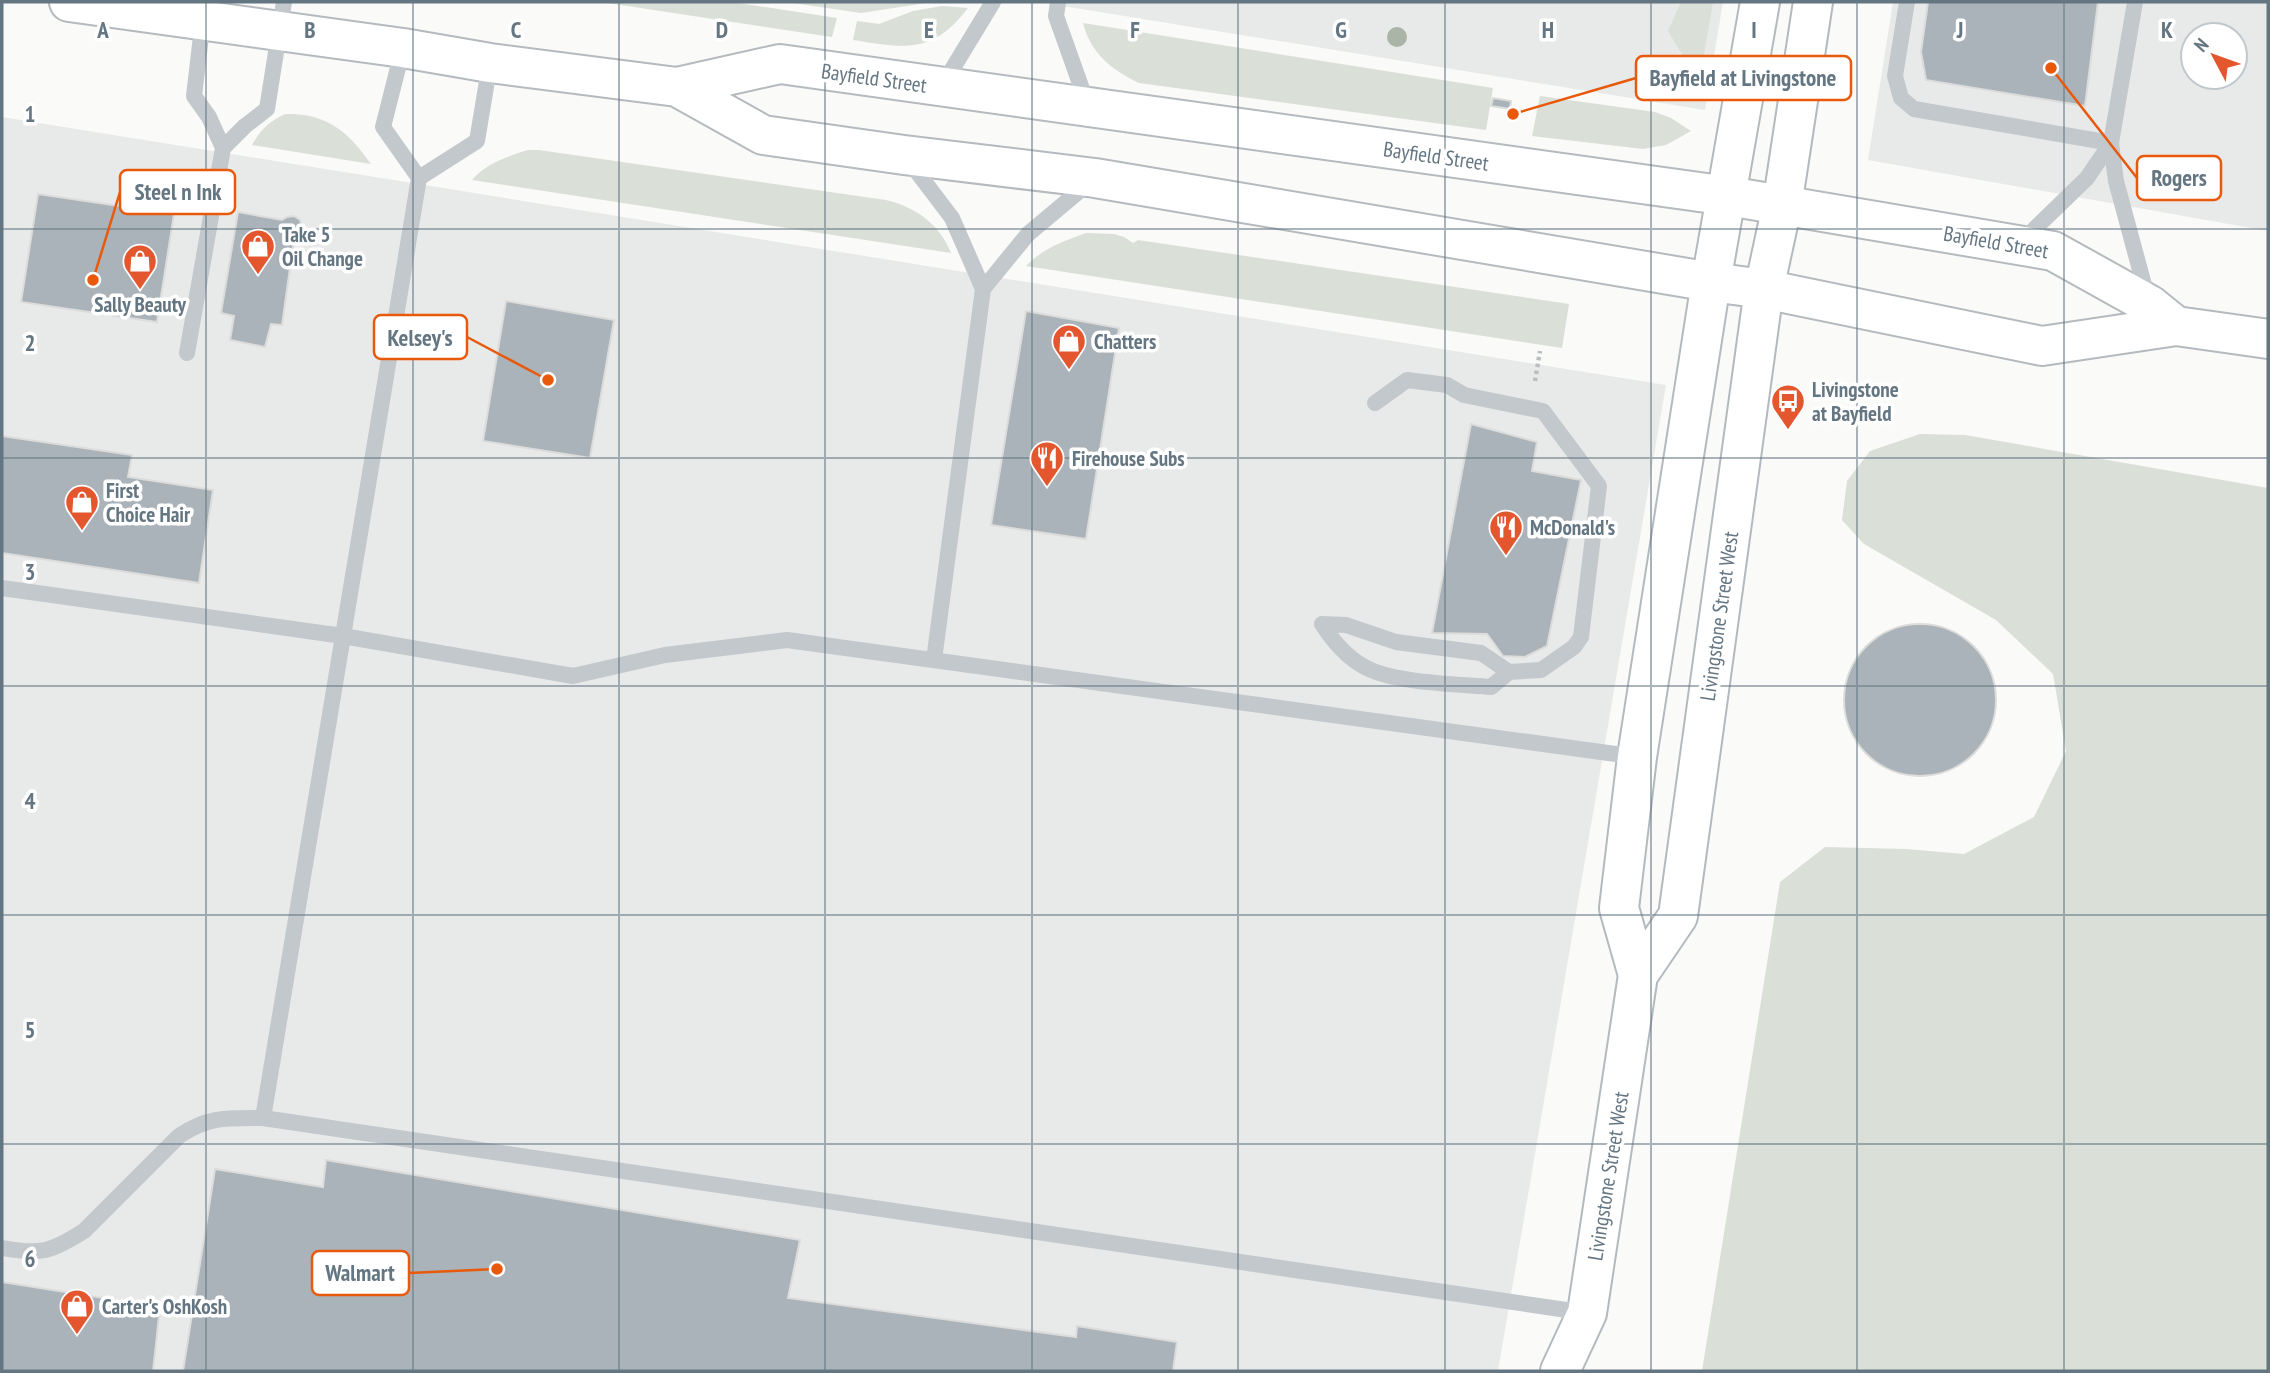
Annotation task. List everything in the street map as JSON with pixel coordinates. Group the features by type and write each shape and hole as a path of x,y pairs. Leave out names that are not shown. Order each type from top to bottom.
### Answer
{"main road":[{"name":"Bayfield Street","path":"69,2 283,17 403,48 490,63 677,87 780,64 1728,196 2053,251 2163,316 2268,339"},
{"name":"Livingstone Street West","path":"1560,1371 1587,1313 1638,975 1619,908 1637,757 1711,282 1760,2"},
{"name":"Livingstone Street West","path":"1638,975 1678,916 1764,289 1782,206 1813,2"},
{"name":"Bayfield Street","path":"677,87 763,135 1095,178 1764,289 2042,346 2163,316"}],"lane":[{"path":"941,88 993,2"},
{"path":"1058,2 1056,16 1089,108"},
{"path":"1907,2 1895,76 1901,98 1913,109 2111,144"},
{"path":"2135,2 2111,144 2116,181 2163,316"},
{"path":"187,353 223,148 209,117 194,96 205,11"},
{"path":"223,148 245,126 268,109 283,17"},
{"path":"262,1118 419,178 383,127 403,48"},
{"path":"419,178 477,141 490,63"},
{"path":"2018,245 2087,178 2111,144"},
{"path":"904,155 952,218 983,289 934,660"},
{"path":"983,289 1028,234 1095,178"},
{"path":"1375,403 1407,380 1447,385 1464,395 1543,411 1598,486 1581,637 1574,648 1541,670 1509,671 1480,653 1396,642 1346,625 1322,624 1335,645 1363,666 1388,676 1491,687 1509,671"},
{"path":"2,588 343,636 573,676 665,655 786,640 1637,757"},
{"path":"2,1248 45,1252 75,1237 178,1136 196,1124 221,1118 262,1118 1587,1313"}],"path":[{"path":"308,235 323,241"}],"shaded area":[{"path":"601,2 732,2 837,18 832,37"},
{"path":"786,2 933,2 861,13"},
{"path":"1038,2 1723,2 1705,110"},
{"path":"1681,2 1713,2 1699,83 1668,31"},
{"path":"1893,2 2268,2 2268,231 1868,160"},
{"path":"942,6 968,8 955,23 930,41 903,46 853,40 857,21 879,24 913,11"},
{"path":"1083,23 1493,88 1486,130 1139,83 1104,60 1091,44"},
{"path":"1540,96 1655,112 1671,118 1691,131 1666,145 1643,149 1532,136"},
{"path":"285,114 312,117 335,126 354,142 371,164 252,145 266,127"},
{"path":"2,117 1666,385 1498,1371 2,1371"},
{"path":"528,150 886,200 907,207 925,218 940,233 951,253 472,180 490,165"},
{"path":"1086,233 1114,234 1133,243 1138,240 1569,304 1562,348 1026,266 1061,242"},
{"path":"1920,434 1965,435 2268,488 2268,1371 1702,1371 1780,882 1825,847 1964,854 2034,817 2066,751 2053,674 1996,620 1864,544 1842,520 1847,481 1870,451"}],"building":[{"path":"1928,2 2098,2 2085,106 1926,80 1921,52"},
{"path":"1493,98 1511,101 1510,109 1491,106"},
{"path":"38,194 174,214 157,322 21,302"},
{"name":"Take 5 Oil Change","path":"238,212 282,220 294,216 300,220 303,228 301,234 294,239 282,325 271,324 265,347 230,340 234,316 221,313"},
{"path":"506,301 614,320 590,458 483,441"},
{"path":"1026,311 1119,328 1086,539 991,525"},
{"name":"McDonald's","path":"1471,424 1537,442 1532,471 1581,480 1547,646 1525,657 1503,656 1487,634 1432,633"},
{"path":"2,436 132,455 128,477 213,490 199,583 2,553"},
{"path":"1920,624 1949,630 1974,646 1990,671 1996,700 1990,729 1974,754 1949,770 1920,776 1891,770 1866,754 1850,729 1844,700 1850,671 1866,646 1891,630"},
{"path":"326,1160 800,1240 788,1298 1076,1337 1077,1326 1177,1342 1173,1371 183,1371 215,1169 323,1187"},
{"path":"2,1282 160,1307 153,1371 2,1371"}],"place":[{"name":"Rogers","path":"2051,68"},
{"name":"Bayfield at Livingstone","path":"1513,114"},
{"name":"Take 5 Oil Change","path":"258,276"},
{"name":"Steel n Ink","path":"93,280"},
{"name":"Sally Beauty","path":"140,291"},
{"name":"Chatters","path":"1069,371"},
{"name":"Kelsey's","path":"548,380"},
{"name":"Livingstone at Bayfield","path":"1788,431"},
{"name":"Firehouse Subs","path":"1047,488"},
{"name":"First Choice Hair","path":"82,532"},
{"name":"McDonald's","path":"1506,557"},
{"name":"Walmart","path":"497,1269"},
{"name":"Carter's OshKosh","path":"77,1336"}]}
